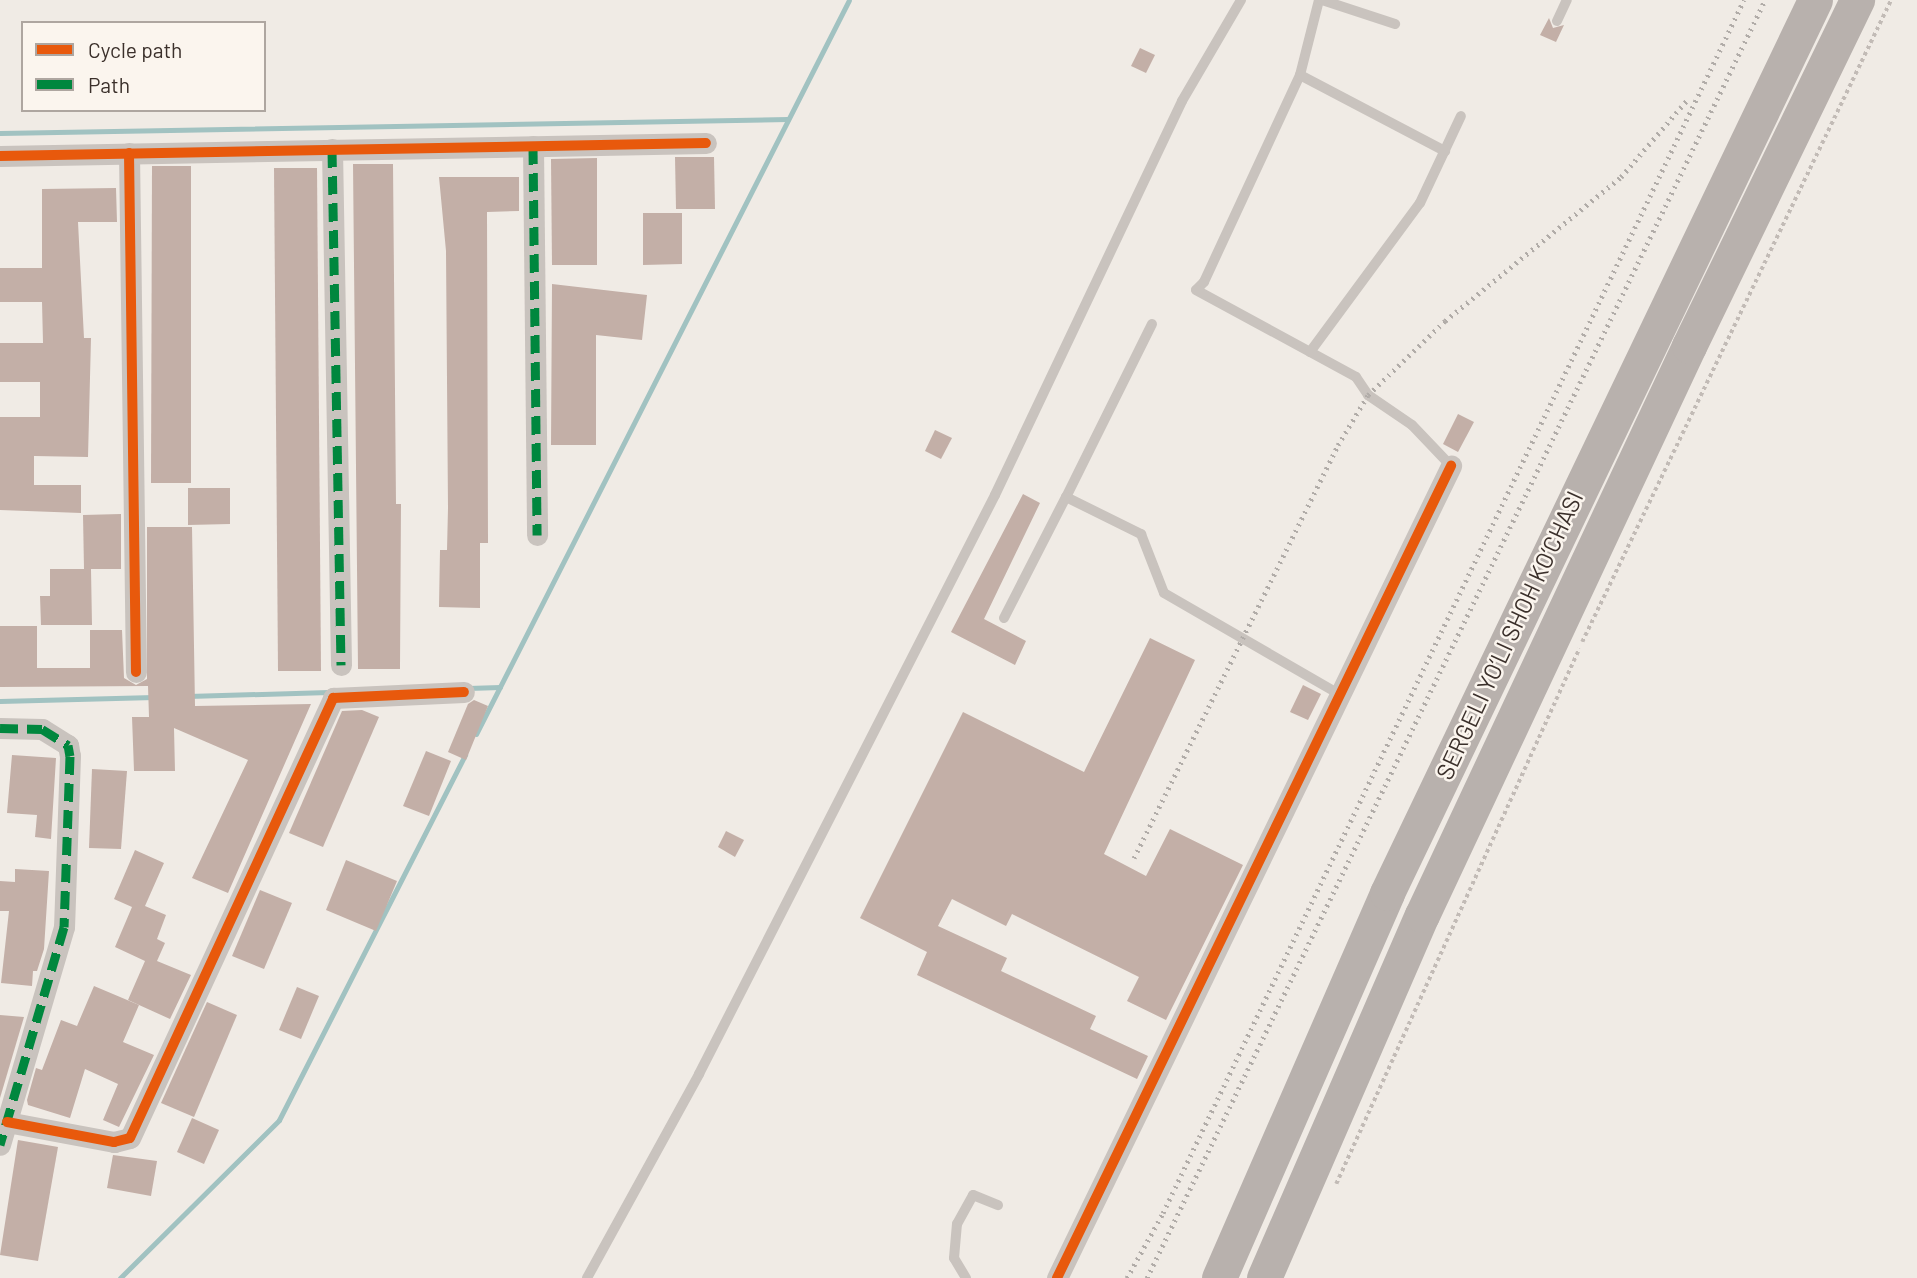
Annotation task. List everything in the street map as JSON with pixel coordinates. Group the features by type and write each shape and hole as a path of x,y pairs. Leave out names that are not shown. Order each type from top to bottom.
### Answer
{"main road":[{"name":"SERGELI YO‘LI SHOH KO‘CHASI","path":"1219,1278 1387,893 1815,0"},
{"name":"SERGELI YO‘LI SHOH KO‘CHASI","path":"1264,1278 1422,915 1689,346 1857,0"}],"street":[{"path":"0,156 706,143"},
{"path":"533,146 537,535"},
{"path":"332,149 341,665"},
{"path":"129,153 136,672"},
{"path":"1057,1278 1451,466"},
{"path":"7,1122 114,1142 130,1138 333,698 464,692"},
{"path":"0,728 42,729 68,745 70,756 64,927 0,1145"}],"lane":[{"path":"587,1278 699,1074 995,495 1182,101 1241,0"},
{"path":"1395,24 1321,0 1300,75 1204,282 1196,290 1356,377 1368,395 1412,425 1451,466"},
{"path":"1557,21 1567,0"},
{"path":"1300,75 1445,151"},
{"path":"1310,352 1420,203 1461,116"},
{"path":"1004,618 1152,324"},
{"path":"1066,496 1141,534 1164,593 1339,694"},
{"path":"966,1278 954,1258 957,1224 973,1195 998,1205"}],"path":[{"path":"1334,1189 1580,646 1891,0"}],"building":[{"path":"1549,18 1553,28 1564,25 1556,42 1540,35"},
{"path":"1140,48 1155,55 1146,73 1131,66"},
{"path":"675,157 714,157 715,209 676,209"},
{"path":"597,158 597,265 552,265 551,159"},
{"path":"353,164 393,164 396,504 401,504 400,669 358,669"},
{"path":"152,166 191,166 191,483 151,483"},
{"path":"274,168 317,168 321,671 278,671"},
{"path":"439,177 519,177 519,211 487,212 488,543 480,543 480,608 439,607 440,550 447,550 448,508 446,251"},
{"path":"116,188 117,222 78,222 84,338 91,338 88,457 34,456 34,485 81,485 81,513 0,510 0,417 40,417 40,382 0,382 0,343 43,343 42,302 0,302 0,268 42,268 42,189"},
{"path":"643,213 682,213 682,264 643,265"},
{"path":"552,284 647,295 642,340 596,335 596,445 551,445"},
{"path":"1458,414 1474,422 1458,452 1443,444"},
{"path":"935,430 952,438 941,459 925,451"},
{"path":"188,488 230,488 230,524 188,525"},
{"path":"1023,494 1040,503 984,619 1026,641 1015,665 951,632"},
{"path":"121,514 121,569 84,569 83,515"},
{"path":"147,527 192,527 195,706 311,704 228,893 192,878 248,760 174,728 175,771 134,771 132,717 149,717 148,686 0,687 0,626 37,626 37,668 90,668 90,630 122,630 124,678 136,685 147,679"},
{"path":"50,569 91,569 92,625 41,625 40,596 50,596"},
{"path":"1150,638 1195,660 1104,854 1146,876 1170,829 1243,865 1166,1020 1127,1001 1139,977 1012,914 1006,926 952,899 938,926 1007,958 1001,971 1096,1016 1090,1029 1148,1056 1137,1079 917,975 927,952 860,918 963,712 1084,772"},
{"path":"1303,685 1321,694 1308,720 1290,712"},
{"path":"474,700 488,706 466,760 448,752 468,704"},
{"path":"362,710 379,717 323,847 289,833 342,711"},
{"path":"426,751 451,761 429,816 403,806"},
{"path":"12,755 56,758 51,839 35,837 37,815 7,813"},
{"path":"92,769 127,771 121,849 89,848"},
{"path":"726,831 744,840 735,857 718,847"},
{"path":"135,850 164,863 145,906 166,915 157,939 165,943 157,961 191,975 170,1019 128,1000 145,961 115,947 132,907 114,899"},
{"path":"346,860 397,881 376,931 326,910"},
{"path":"15,869 49,871 44,949 37,971 33,971 32,986 1,983 9,911 0,911 0,881 15,882"},
{"path":"260,890 292,903 264,969 232,956"},
{"path":"94,986 139,1005 123,1042 154,1055 119,1127 103,1120 118,1084 85,1069 70,1118 28,1105 27,1100 36,1068 42,1070 61,1020 77,1026"},
{"path":"297,987 319,996 301,1039 279,1030"},
{"path":"207,1002 237,1015 194,1117 161,1103"},
{"path":"0,1015 24,1017 0,1098"},
{"path":"192,1118 219,1130 204,1164 177,1152"},
{"path":"18,1140 58,1147 38,1261 0,1255"},
{"path":"113,1155 157,1161 151,1196 107,1188"}],"waterway":[{"path":"476,734 849,0"},
{"path":"0,133 788,119"},
{"path":"468,688 500,687"},
{"path":"188,696 329,692"},
{"path":"0,701 154,697"},
{"path":"120,1278 279,1120 465,755"}],"railway":[{"path":"1127,1278 1163,1213 1744,0"},
{"path":"1147,1278 1765,0"},
{"path":"1134,858 1338,445 1368,395 1445,321 1621,177 1688,99"}],"marked path":[{"path":"533,146 537,535"},
{"path":"332,149 341,665"},
{"path":"0,728 42,729 68,745 70,756 64,927 0,1145"}],"cycle path":[{"path":"0,156 706,143"},
{"path":"129,153 136,672"},
{"path":"1057,1278 1451,466"},
{"path":"7,1122 114,1142 130,1138 333,698 464,692"}]}
